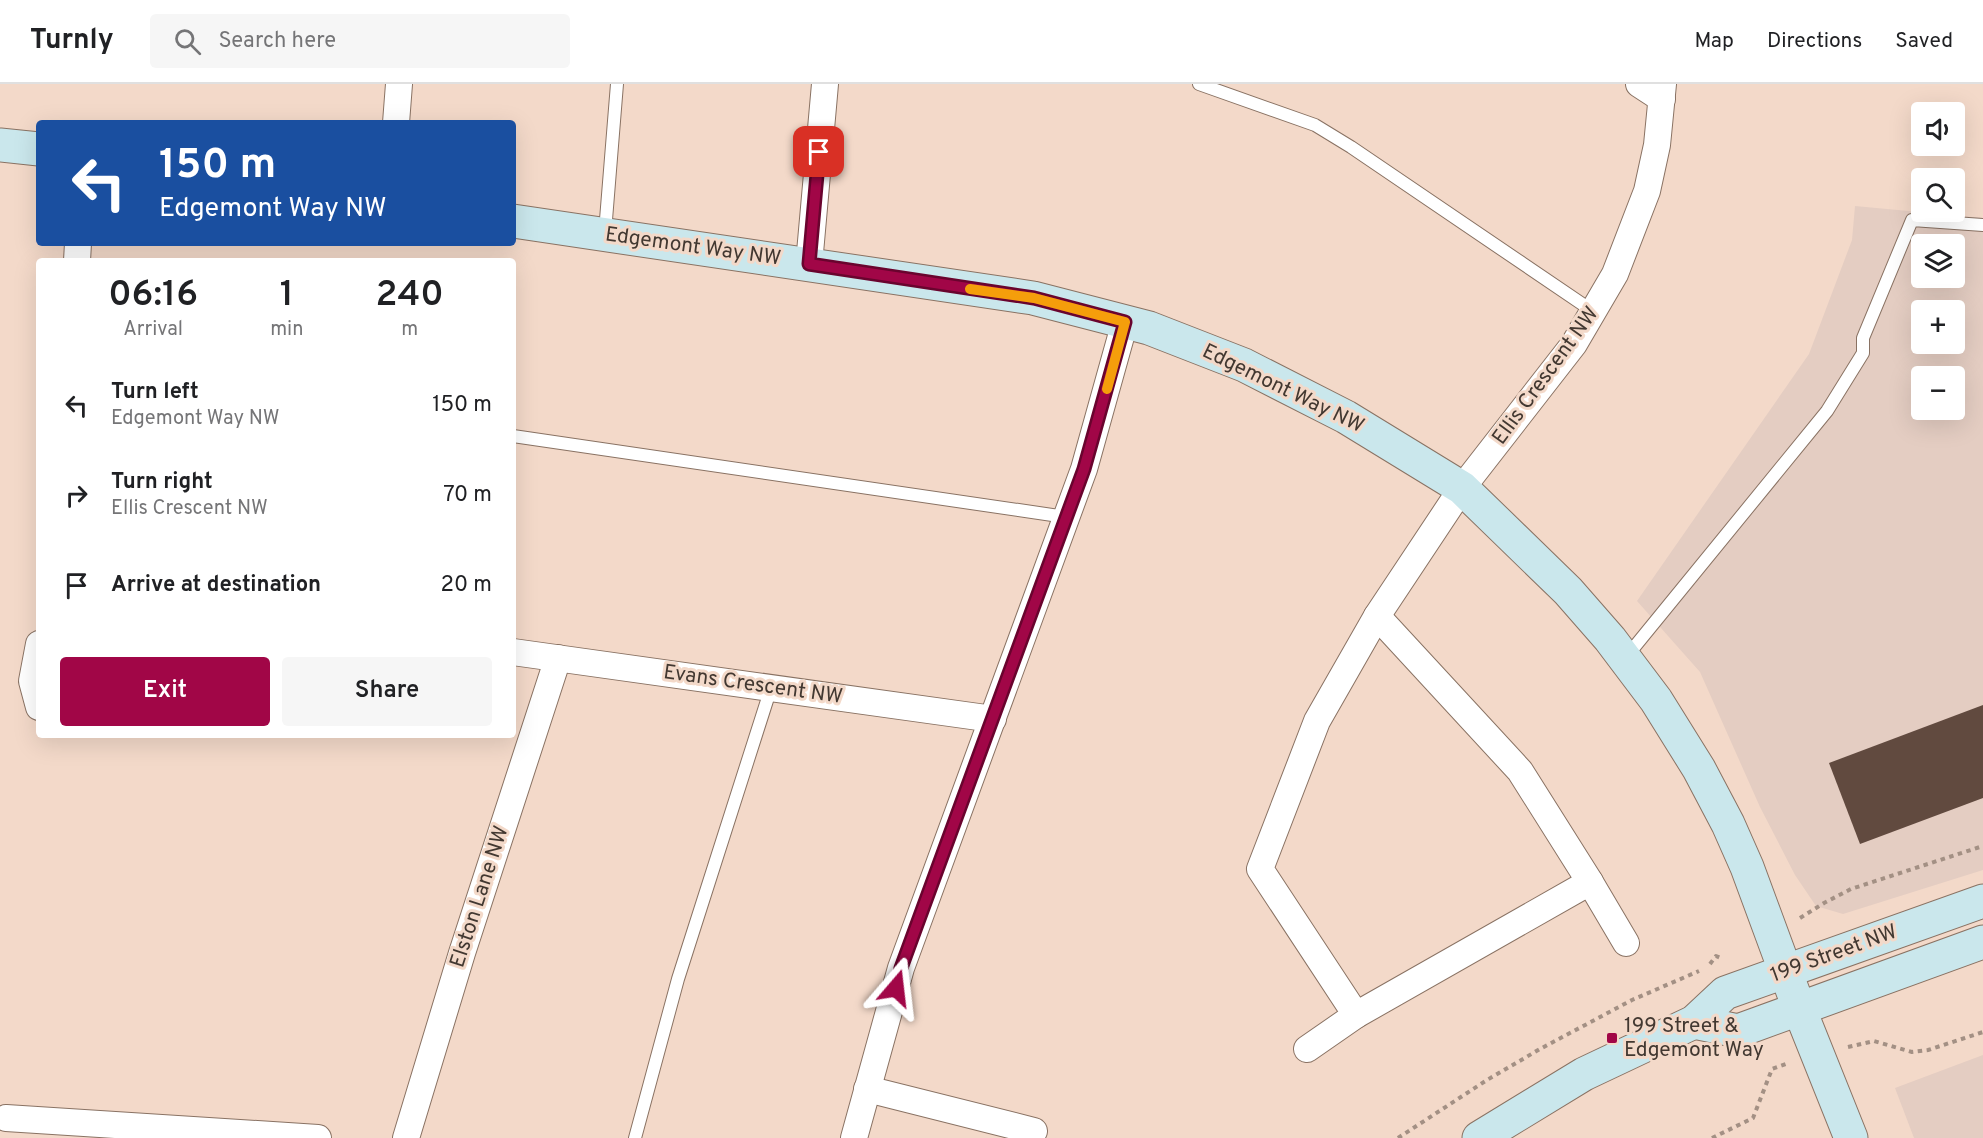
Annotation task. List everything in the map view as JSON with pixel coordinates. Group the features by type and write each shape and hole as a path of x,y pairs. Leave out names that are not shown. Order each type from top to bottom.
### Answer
{"street":[{"path":"396,120 399,84"},
{"path":"809,264 825,84"},
{"path":"1639,84 1662,92"},
{"name":"Ellis Crescent NW","path":"1356,1015 1260,869 1317,722 1377,616 1462,488 1574,344 1615,274 1647,191 1657,145 1662,92"},
{"path":"0,145 36,149"},
{"name":"Edgemont Way NW","path":"516,221 1034,298 1149,328 1244,365 1346,417 1462,488 1568,591 1610,639 1656,700 1704,778 1733,835 1851,1138"},
{"path":"854,1138 901,968 1084,469 1125,322"},
{"path":"1377,616 1520,771 1626,943"},
{"name":"Evans Crescent NW","path":"516,652 993,719"},
{"name":"Elston Lane NW","path":"406,1138 462,953 558,658"},
{"path":"36,660 32,681 36,696"},
{"path":"1307,1049 1356,1015 1590,882"},
{"name":"199 Street NW","path":"1479,1138 1584,1074 1694,1022 1725,993 1983,901"},
{"name":"199 Street NW","path":"1694,1022 1738,1031 1983,942"},
{"path":"867,1089 1034,1131"},
{"path":"6,1118 318,1138"}],"lane":[{"path":"605,235 617,84"},
{"path":"1199,84 1315,125 1594,312"},
{"path":"1624,659 1827,411 1863,353 1863,338 1912,220 1983,225"},
{"path":"516,436 1066,517"},
{"path":"635,1138 678,979 771,688"}],"path":[{"path":"1773,936 1824,903 1851,890 1983,846"},
{"path":"1398,1138 1487,1080 1598,1017 1692,975 1710,964 1716,956 1725,960"},
{"path":"1712,1138 1753,1118 1772,1069 1817,1052 1874,1041 1912,1052 1928,1050 1983,1032"}],"shaded area":[{"path":"1855,206 1911,211 1911,222 1965,222 1965,216 1983,218 1983,870 1843,914 1816,906 1795,875 1760,807 1700,672 1637,601 1809,354 1852,240"},
{"path":"1983,1055 1983,1138 1914,1138 1895,1088"}],"building":[{"path":"1983,705 1983,798 1860,844 1829,763"}],"slow traffic":[{"path":"970,289 1034,298 1125,322 1107,389"}],"place":[{"name":"199 Street & Edgemont Way","path":"1612,1038"}],"route":[{"path":"819,152 809,264 1034,298 1125,322 1084,469 901,968 896,988"}]}
